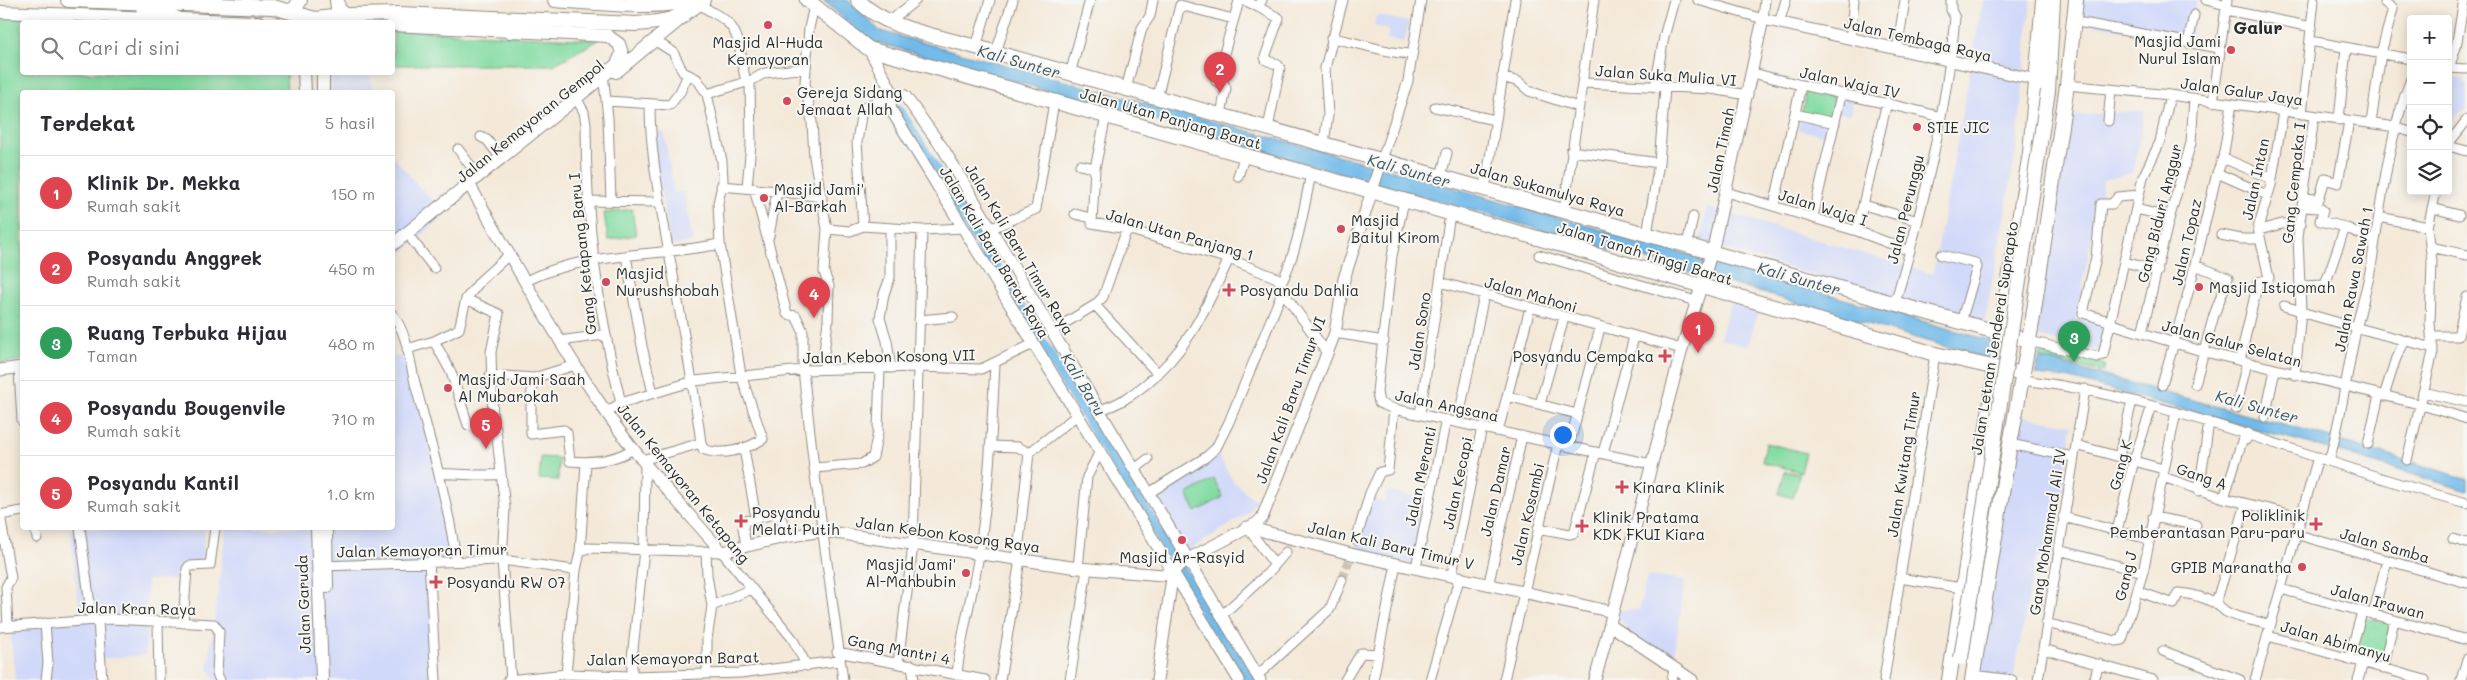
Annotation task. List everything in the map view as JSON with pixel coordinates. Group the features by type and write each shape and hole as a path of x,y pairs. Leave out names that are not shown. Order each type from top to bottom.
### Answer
{"main road":[{"path":"68,0 267,7 289,11 314,19 345,15 396,20 533,20 636,24 668,22 695,4"},
{"path":"289,11 295,8 300,0"},
{"path":"338,0 338,9 345,15"},
{"path":"562,0 637,4 695,4"},
{"name":"Jalan Sukamulya Raya","path":"858,0 875,15 889,22 1070,74 1324,143 1382,161 1564,210 1687,245 1711,255 1895,303 2029,341"},
{"name":"Jalan Letnan Jenderal Suprapto","path":"1998,333 2001,328 2012,266 2030,152 2043,0"},
{"name":"Jalan Letnan Jenderal Suprapto","path":"1954,680 1961,658 2048,91 2053,0"},
{"path":"1973,678 2041,262 2067,85 2075,0"},
{"path":"126,2 178,19"},
{"path":"603,2 609,7 610,14 603,22"},
{"name":"Jalan Utan Panjang Barat","path":"811,3 866,47 1054,102 1374,190"},
{"path":"636,24 631,20 629,14 631,8 637,4"},
{"name":"Jalan Kemayoran Gempol","path":"395,254 501,158 654,40 695,4"},
{"path":"0,12 205,20"},
{"path":"396,20 424,26 510,31 533,20"},
{"name":"Jalan Kemayoran Gempol","path":"395,243 579,103 617,64 622,53 619,44 608,36 510,31"},
{"path":"304,75 305,90"},
{"path":"323,75 323,90"},
{"name":"Jalan Tanah Tinggi Barat","path":"1374,190 1450,214 1702,282 1935,354 2022,377"},
{"path":"2012,266 2015,278 2020,281 2027,281 2041,262"},
{"name":"Jalan Letnan Jenderal Suprapto","path":"1949,680 1994,380 1992,368"},
{"path":"1985,442 1992,439 2003,441 2010,447"},
{"name":"Jalan Garuda","path":"317,530 322,566 323,597 322,680"},
{"name":"Jalan Garuda","path":"322,566 326,530"},
{"name":"Jalan Garuda","path":"323,597 330,680"}],"street":[{"path":"889,22 916,0"},
{"path":"976,47 990,0"},
{"path":"996,52 1013,0"},
{"path":"1070,74 1090,0"},
{"path":"1126,89 1142,28 1150,16 1153,0"},
{"path":"1324,143 1328,115 1325,68 1331,38 1343,0"},
{"path":"1382,161 1401,105 1422,0"},
{"path":"1485,189 1514,0"},
{"path":"1564,210 1594,0"},
{"path":"1647,234 1659,163 1660,54 1674,0"},
{"path":"1698,0 1763,19 1765,0"},
{"path":"1779,23 1786,0"},
{"path":"1850,38 1854,0"},
{"path":"1897,50 1905,0"},
{"name":"Jalan Perunggu","path":"1895,303 1918,221 1941,117 1955,18 1951,10 1951,0"},
{"path":"2206,0 2312,27"},
{"path":"2302,114 2314,0"},
{"path":"2371,123 2381,54 2393,9 2384,2 2385,0"},
{"path":"2452,60 2456,46 2464,0"},
{"path":"1221,116 1226,88 1224,84 1216,80 1239,1 1260,3 1279,18 1265,57 1266,60 1278,65 1280,68 1268,128"},
{"path":"811,3 805,68 814,157 827,230 824,272 829,286 824,369"},
{"path":"695,4 729,24 738,38 740,63 748,81 750,188 768,238 787,314 796,316 803,331 803,370 814,468 838,662 843,680"},
{"path":"1157,98 1180,5 1233,19"},
{"path":"2213,102 2226,5"},
{"path":"2188,43 2194,15"},
{"name":"Jalan Tembaga Raya","path":"1763,19 2037,80"},
{"name":"Jalan Timah","path":"1595,680 1682,349 1711,255 1753,73 1763,19"},
{"path":"2072,21 2219,48"},
{"path":"1331,38 1352,41 1391,52 1411,54"},
{"path":"650,105 650,134 660,202 680,318 694,381 701,443 703,449 716,452 744,448 763,439 741,375 720,244 718,203 722,160 707,94 697,79 688,75 678,65 673,52 654,40"},
{"path":"2310,41 2407,58"},
{"name":"Jalan Kali Baru Timur Raya","path":"866,47 892,95 905,96 944,150 1149,493 1179,567 1222,615 1259,678"},
{"path":"2302,202 2319,199 2325,179 2338,183 2344,120 2346,48"},
{"path":"707,94 765,74 805,68"},
{"path":"2452,68 2467,69"},
{"name":"Jalan Waja IV","path":"1753,73 1801,86 1887,102 1941,117"},
{"path":"607,101 670,105 680,92 688,75"},
{"path":"1502,77 1518,82 1529,91 1578,107"},
{"path":"603,80 607,101 611,201"},
{"name":"Jalan Suka Mulia VI","path":"1583,83 1711,89 1748,95"},
{"name":"Jalan Galur Jaya","path":"2067,85 2194,98 2398,127 2407,130"},
{"path":"1774,206 1801,86"},
{"path":"2108,121 2112,89"},
{"name":"Jalan Rawa Sawah 1","path":"2330,459 2347,387 2357,328 2369,282 2379,217 2403,99 2407,89"},
{"path":"1813,217 1841,94"},
{"path":"863,226 857,142 862,109 892,95"},
{"name":"Jalan Kali Baru Barat Raya","path":"892,95 890,108 1099,453 1179,567 1240,680"},
{"path":"2029,341 2101,357 2112,323 2144,174 2161,139 2170,95"},
{"name":"Gang Biduri Anggur","path":"2142,333 2158,271 2169,217 2191,143 2194,98"},
{"path":"990,229 1036,209 1054,102"},
{"path":"1857,231 1887,102"},
{"name":"Gang Ketapang Baru I","path":"579,103 584,112 586,124 586,201 593,261 604,335 621,402"},
{"name":"Jalan Topaz","path":"2162,385 2195,265 2216,173 2223,158 2232,104"},
{"path":"1436,107 1496,120"},
{"name":"Jalan Intan","path":"2243,361 2258,282 2268,280 2269,278 2259,234 2272,179 2283,112"},
{"path":"1795,114 1835,123"},
{"name":"Jalan Utan Panjang 1","path":"1106,116 1096,168 1092,223 1127,229 1229,259 1277,278 1327,353"},
{"name":"Gang Cempaka I","path":"2295,375 2301,312 2298,237 2314,116"},
{"path":"2452,140 2467,120"},
{"path":"481,137 486,140 501,158"},
{"path":"2452,146 2467,152"},
{"path":"458,149 473,183"},
{"path":"1571,151 1659,163"},
{"path":"1441,176 1447,153"},
{"path":"1238,176 1245,155"},
{"path":"2223,158 2272,179"},
{"name":"Jalan Kali Baru Timur VI","path":"1247,527 1262,518 1335,332 1344,279 1382,161"},
{"path":"1080,165 1096,168"},
{"path":"2216,173 2267,194"},
{"path":"1149,493 1206,457 1216,448 1229,422 1290,265 1302,222 1311,174"},
{"name":"Jalan Kemayoran Ketapang","path":"473,183 510,254 560,341 606,412 633,450 722,552 792,638 808,666"},
{"path":"721,186 822,197"},
{"path":"768,238 777,192"},
{"name":"Jalan Waja I","path":"1726,192 1857,231 1910,251"},
{"name":"Jalan Galur Selatan","path":"2139,195 2118,197 2116,202 2112,204 2101,204 2096,257 2082,313 2205,352 2419,404 2467,419"},
{"path":"2407,460 2433,348 2431,336 2432,288 2428,227 2435,195"},
{"path":"586,201 660,202"},
{"name":"Jalan Angsana","path":"1404,201 1392,256 1377,398 1383,406 1651,464"},
{"path":"2302,202 2320,208 2322,211 2320,221 2345,226 2375,241"},
{"path":"1864,205 1918,221"},
{"path":"2432,208 2459,215"},
{"path":"2136,209 2169,217"},
{"path":"1074,214 1091,218"},
{"path":"1440,282 1450,214"},
{"path":"1687,245 1693,217"},
{"path":"2379,217 2428,227"},
{"path":"2221,235 2241,239 2282,224 2301,224"},
{"path":"827,230 850,230 863,226 922,230 964,228"},
{"path":"2300,286 2325,285 2345,226"},
{"path":"890,228 890,278 884,294 880,318 892,368"},
{"path":"1052,331 1095,305 1103,296 1127,229"},
{"path":"898,662 913,545 922,230"},
{"path":"412,240 434,268"},
{"path":"526,281 544,271 593,261 720,244"},
{"path":"2430,247 2467,255"},
{"path":"407,349 434,341 459,329 466,299 481,280 510,254"},
{"path":"1539,255 1696,301"},
{"path":"1942,255 1974,263 1977,266 1961,322"},
{"path":"626,256 642,346 653,393"},
{"path":"1099,410 1116,405 1158,374 1190,339 1229,259"},
{"path":"2124,262 2158,271"},
{"path":"2195,265 2228,278 2214,315 2195,384"},
{"name":"Jalan Mahoni","path":"1440,282 1600,328 1682,349"},
{"name":"Jalan Sono","path":"1420,414 1440,282"},
{"path":"1458,421 1484,295"},
{"path":"2431,336 2461,331 2467,298"},
{"path":"466,299 497,313 498,318 491,352 490,375 493,424 505,508 502,560 510,680"},
{"path":"1095,305 1158,374"},
{"path":"2284,306 2433,348"},
{"path":"1498,430 1530,308"},
{"path":"395,317 407,349 450,517 456,560"},
{"path":"919,320 953,317"},
{"path":"1540,404 1564,318"},
{"path":"1569,446 1600,328"},
{"path":"1335,332 1384,340"},
{"path":"560,341 604,335"},
{"path":"1538,528 1570,534 1574,533 1634,337"},
{"path":"434,341 451,372 468,425 474,427 493,424"},
{"path":"2368,444 2382,395 2396,358 2405,341"},
{"name":"Jalan Kebon Kosong VII","path":"606,412 621,402 694,381 741,375 824,369 918,367 981,369 1034,344"},
{"name":"Jalan Kwitang Timur","path":"1884,680 1935,354"},
{"path":"2236,409 2243,361"},
{"path":"957,674 963,630 979,555 990,446 995,363"},
{"path":"490,375 534,378 575,365"},
{"path":"0,370 20,367"},
{"path":"814,468 862,464 873,457 878,432 880,368"},
{"path":"2266,417 2275,370"},
{"path":"2022,377 2085,389 2176,412 2467,503"},
{"path":"534,378 530,433 564,430 568,433 569,460 586,463 624,455 633,450"},
{"name":"Gang Mohammad Ali IV","path":"2038,680 2085,389"},
{"path":"2423,392 2467,402"},
{"path":"1507,396 1577,414"},
{"path":"2119,456 2132,401"},
{"name":"Gang K","path":"2118,532 2134,460 2152,406"},
{"path":"1356,540 1370,493 1380,472 1388,470 1394,409"},
{"name":"Gang J","path":"2046,623 2120,642 2143,572 2148,538 2176,412"},
{"path":"1000,680 1018,560 1029,453 1076,416"},
{"name":"Jalan Meranti","path":"1416,568 1446,419"},
{"path":"2200,491 2209,422"},
{"name":"Jalan Kecapi","path":"1430,680 1456,575 1482,427"},
{"path":"2224,498 2242,441 2246,440 2248,433"},
{"name":"Jalan Damar","path":"1489,582 1522,436"},
{"path":"632,678 632,658 644,550 644,462 701,443"},
{"name":"Jalan Kosambi","path":"1504,680 1558,444"},
{"name":"Gang A","path":"2076,445 2163,469 2163,477 2200,491 2300,518"},
{"path":"990,446 1018,447 1029,453"},
{"path":"2010,447 2073,457"},
{"path":"744,448 756,519"},
{"path":"1070,680 1082,568 1087,477 1099,453"},
{"path":"2255,680 2268,636 2267,624 2281,589 2318,457"},
{"path":"1135,469 1148,459"},
{"path":"566,674 576,570 580,552 586,463"},
{"path":"439,474 463,473 486,476 501,474"},
{"path":"2216,603 2246,504"},
{"path":"4,627 6,587 10,578 0,515 20,511"},
{"path":"746,545 744,523 774,514 779,516 785,537"},
{"path":"2063,517 2148,538"},
{"path":"2153,517 2196,525"},
{"path":"1157,680 1179,567 1247,527 1275,565"},
{"name":"Jalan Kali Baru Timur V","path":"1247,527 1351,555 1489,582 1613,612"},
{"path":"35,530 37,538"},
{"path":"80,530 95,620 102,680"},
{"path":"183,623 187,569 189,566 210,565 214,530"},
{"name":"Jalan Kebon Kosong Raya","path":"722,552 746,545 822,531 979,555 1082,568 1163,575 1179,567"},
{"name":"Jalan Samba","path":"2295,534 2467,583"},
{"path":"2452,539 2467,543"},
{"path":"580,552 587,548 722,552"},
{"path":"2058,550 2143,572"},
{"path":"706,551 707,575 712,606 707,639 707,674"},
{"path":"1222,615 1275,565 1286,552"},
{"name":"Jalan Kemayoran Timur","path":"322,566 456,560 502,560 576,570"},
{"path":"2373,615 2387,560"},
{"path":"429,561 436,680"},
{"path":"1373,680 1396,564"},
{"path":"1899,578 1962,588"},
{"path":"1259,678 1330,609 1342,580"},
{"path":"712,606 751,589"},
{"name":"Jalan Irawan","path":"2281,589 2467,640"},
{"path":"2137,591 2174,604 2178,593 2216,603 2225,611 2267,624"},
{"path":"2349,659 2362,612"},
{"name":"Jalan Kran Raya","path":"4,627 95,620 210,623 218,627 217,674 220,680"},
{"path":"2383,669 2394,620"},
{"path":"158,622 159,680"},
{"path":"45,623 48,655 46,680"},
{"path":"1610,625 1673,675 1692,680"},
{"name":"Jalan Abimanyu","path":"2268,636 2425,680"},
{"path":"2043,649 2152,680"},
{"path":"2163,651 2240,680"},
{"name":"Gang Mantri 4","path":"837,652 898,662 985,680"},
{"path":"1345,680 1361,653 1378,654"},
{"path":"2461,680 2467,658"},
{"name":"Jalan Kemayoran Barat","path":"510,680 566,674 632,678 683,677 707,674 750,676 838,662"},
{"path":"2358,680 2363,663"},
{"path":"2094,680 2098,664"},
{"path":"912,665 914,680"},
{"path":"2212,680 2216,670"},
{"path":"1973,678 2012,680"}],"shaded area":[{"path":"1983,0 2031,0 2017,147 1984,326 1700,241 1707,207 1933,274"},
{"path":"2075,0 2197,0 2190,41 2072,21"},
{"path":"1376,15 1409,22 1404,42 1387,39 1389,30 1374,26"},
{"path":"331,75 369,75 373,90 332,90"},
{"path":"2452,76 2464,78 2463,83 2467,84 2467,109 2456,115 2452,120"},
{"path":"1806,90 1853,99 1850,115 1837,112 1831,137 1798,130"},
{"path":"2145,110 2133,173 2103,180 2076,319 2107,327 2100,352 2030,334 2062,117"},
{"path":"664,131 674,193 684,192 693,242 670,246 651,134"},
{"path":"395,159 445,215 395,258"},
{"path":"1730,303 1758,311 1748,347 1720,339"},
{"path":"407,356 447,503 451,563 431,566 437,680 216,680 208,669 226,530 395,530 395,357"},
{"path":"2015,415 2072,425 2053,560 2036,558 2013,680 1973,680"},
{"path":"1216,452 1233,481 1256,501 1247,514 1184,553 1150,493"},
{"path":"1388,491 1413,496 1411,508 1427,512 1415,565 1355,551 1370,494 1373,500 1385,502"},
{"path":"70,530 205,530 202,563 181,565 180,579 147,580 146,655 97,659 94,680 15,680 9,618 80,614"},
{"path":"1647,576 1685,580 1673,664 1637,640 1617,617 1620,610 1639,610"}],"green space":[{"path":"0,17 86,20 20,20 20,75 286,75 287,90 20,90 20,360 0,363"},
{"path":"395,30 599,40 553,65 395,65"},
{"path":"1806,91 1836,97 1832,119 1802,113"},
{"path":"632,209 636,235 608,240 604,213"},
{"path":"2044,348 2105,365 2103,372 2040,358"},
{"path":"1766,443 1806,453 1801,472 1762,462"},
{"path":"541,457 559,458 558,480 539,479"},
{"path":"1785,471 1800,474 1793,498 1779,494"},
{"path":"1214,479 1223,497 1196,512 1187,494"},
{"path":"2363,617 2391,623 2381,664 2353,655"}],"water":[{"path":"823,0 848,0 880,31 1381,167 1992,341 1988,359 1698,274 875,42 864,37"},
{"path":"2039,358 2324,436 2467,479 2467,491 2333,450 2067,378 2036,375"}],"waterway":[{"name":"Kali Baru","path":"898,110 1177,563 1212,624 1226,641 1250,680"}],"tunnel":[{"path":"1342,580 1349,561"}],"place":[{"name":"Masjid Al-Huda Kemayoran","path":"768,25"},
{"name":"Masjid Jami Nurul Islam","path":"2231,50"},
{"name":"Posyandu Anggrek","path":"1220,93"},
{"name":"Gereja Sidang Jemaat Allah","path":"787,101"},
{"name":"STIE JIC","path":"1917,127"},
{"name":"Masjid Jami' Al-Barkah","path":"764,198"},
{"name":"Masjid Baitul Kirom","path":"1341,229"},
{"name":"Masjid Nurushshobah","path":"606,282"},
{"name":"Masjid Istiqomah","path":"2199,287"},
{"name":"Posyandu Dahlia","path":"1229,290"},
{"name":"Posyandu Bougenvile","path":"814,318"},
{"name":"Klinik Dr. Mekka","path":"1698,353"},
{"name":"Posyandu Cempaka","path":"1665,356"},
{"name":"Ruang Terbuka Hijau","path":"2074,362"},
{"name":"Masjid Jami Saah Al Mubarokah","path":"448,388"},
{"name":"Posyandu Kantil","path":"486,449"},
{"name":"Kinara Klinik","path":"1622,487"},
{"name":"Posyandu Melati Putih","path":"741,521"},
{"name":"Poliklinik Pemberantasan Paru-paru","path":"2316,524"},
{"name":"Klinik Pratama KDK FKUI Kiara","path":"1582,526"},
{"name":"Masjid Ar-Rasyid","path":"1182,540"},
{"name":"GPIB Maranatha","path":"2302,567"},
{"name":"Masjid Jami' Al-Mahbubin","path":"966,573"},
{"name":"Posyandu RW 07","path":"436,582"}],"district":[{"name":"Galur","path":"2258,27"}],"water label":[{"name":"Kali Sunter","path":"1019,61"},
{"name":"Kali Sunter","path":"1409,170"},
{"name":"Kali Sunter","path":"1799,278"},
{"name":"Kali Sunter","path":"2257,406"}]}
